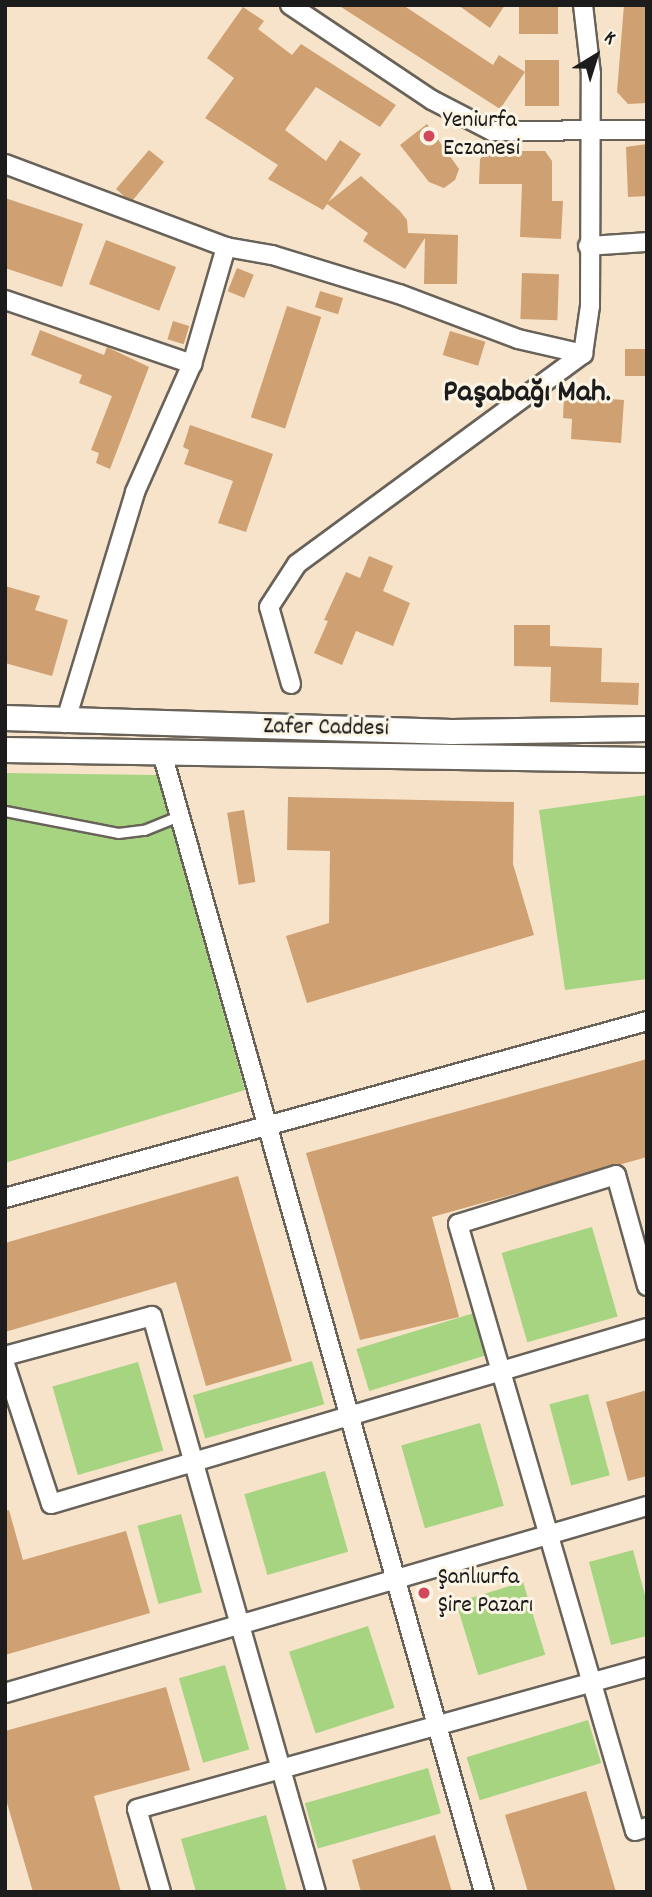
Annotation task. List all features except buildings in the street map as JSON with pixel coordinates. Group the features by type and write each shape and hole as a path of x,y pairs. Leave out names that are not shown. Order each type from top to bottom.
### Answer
{"main road":[{"name":"Zafer Caddesi","path":"5,718 65,723 452,732 647,729"},
{"name":"Zafer Caddesi","path":"5,750 647,760"}],"street":[{"path":"290,5 432,100 492,131 647,130"},
{"path":"291,684 269,607 297,564 583,354 590,306 590,52 583,5"},
{"path":"5,164 226,247 272,255 399,294 518,339 583,354"},
{"path":"588,246 647,243"},
{"path":"65,723 135,492 192,364 226,247"},
{"path":"5,300 192,364"},
{"path":"162,753 484,1892"},
{"path":"5,1198 647,1021"},
{"path":"647,1286 616,1175 458,1224 635,1831 647,1827"},
{"path":"5,1356 152,1316 316,1892"},
{"path":"5,1364 51,1504 647,1328"},
{"path":"5,1693 647,1506"},
{"path":"161,1892 137,1809 647,1667"}],"lane":[{"path":"5,811 118,833 144,830 179,816"}],"green space":[{"path":"5,773 157,775 245,1090 5,1163"},
{"path":"647,795 647,979 565,990 539,810"},
{"path":"592,1227 618,1316 527,1342 502,1253"},
{"path":"474,1313 487,1355 369,1391 356,1349"},
{"path":"312,1361 324,1404 205,1438 193,1395"},
{"path":"138,1362 163,1450 78,1475 52,1387"},
{"path":"588,1394 610,1475 571,1485 549,1404"},
{"path":"480,1423 504,1506 425,1528 401,1446"},
{"path":"325,1471 348,1552 267,1575 244,1494"},
{"path":"181,1514 202,1592 158,1604 138,1526"},
{"path":"633,1550 647,1603 647,1636 611,1645 589,1562"},
{"path":"523,1582 545,1655 478,1675 456,1602"},
{"path":"368,1626 395,1708 316,1733 289,1652"},
{"path":"225,1665 249,1750 203,1763 179,1678"},
{"path":"588,1720 601,1763 480,1800 467,1757"},
{"path":"428,1768 441,1813 318,1848 305,1803"},
{"path":"266,1815 287,1892 196,1892 181,1839"}],"place":[{"name":"Yeniurfa Eczanesi","path":"429,136"},
{"name":"Şanlıurfa Şire Pazarı","path":"424,1593"}],"district":[{"name":"Paşabağı Mah.","path":"527,394"}]}
